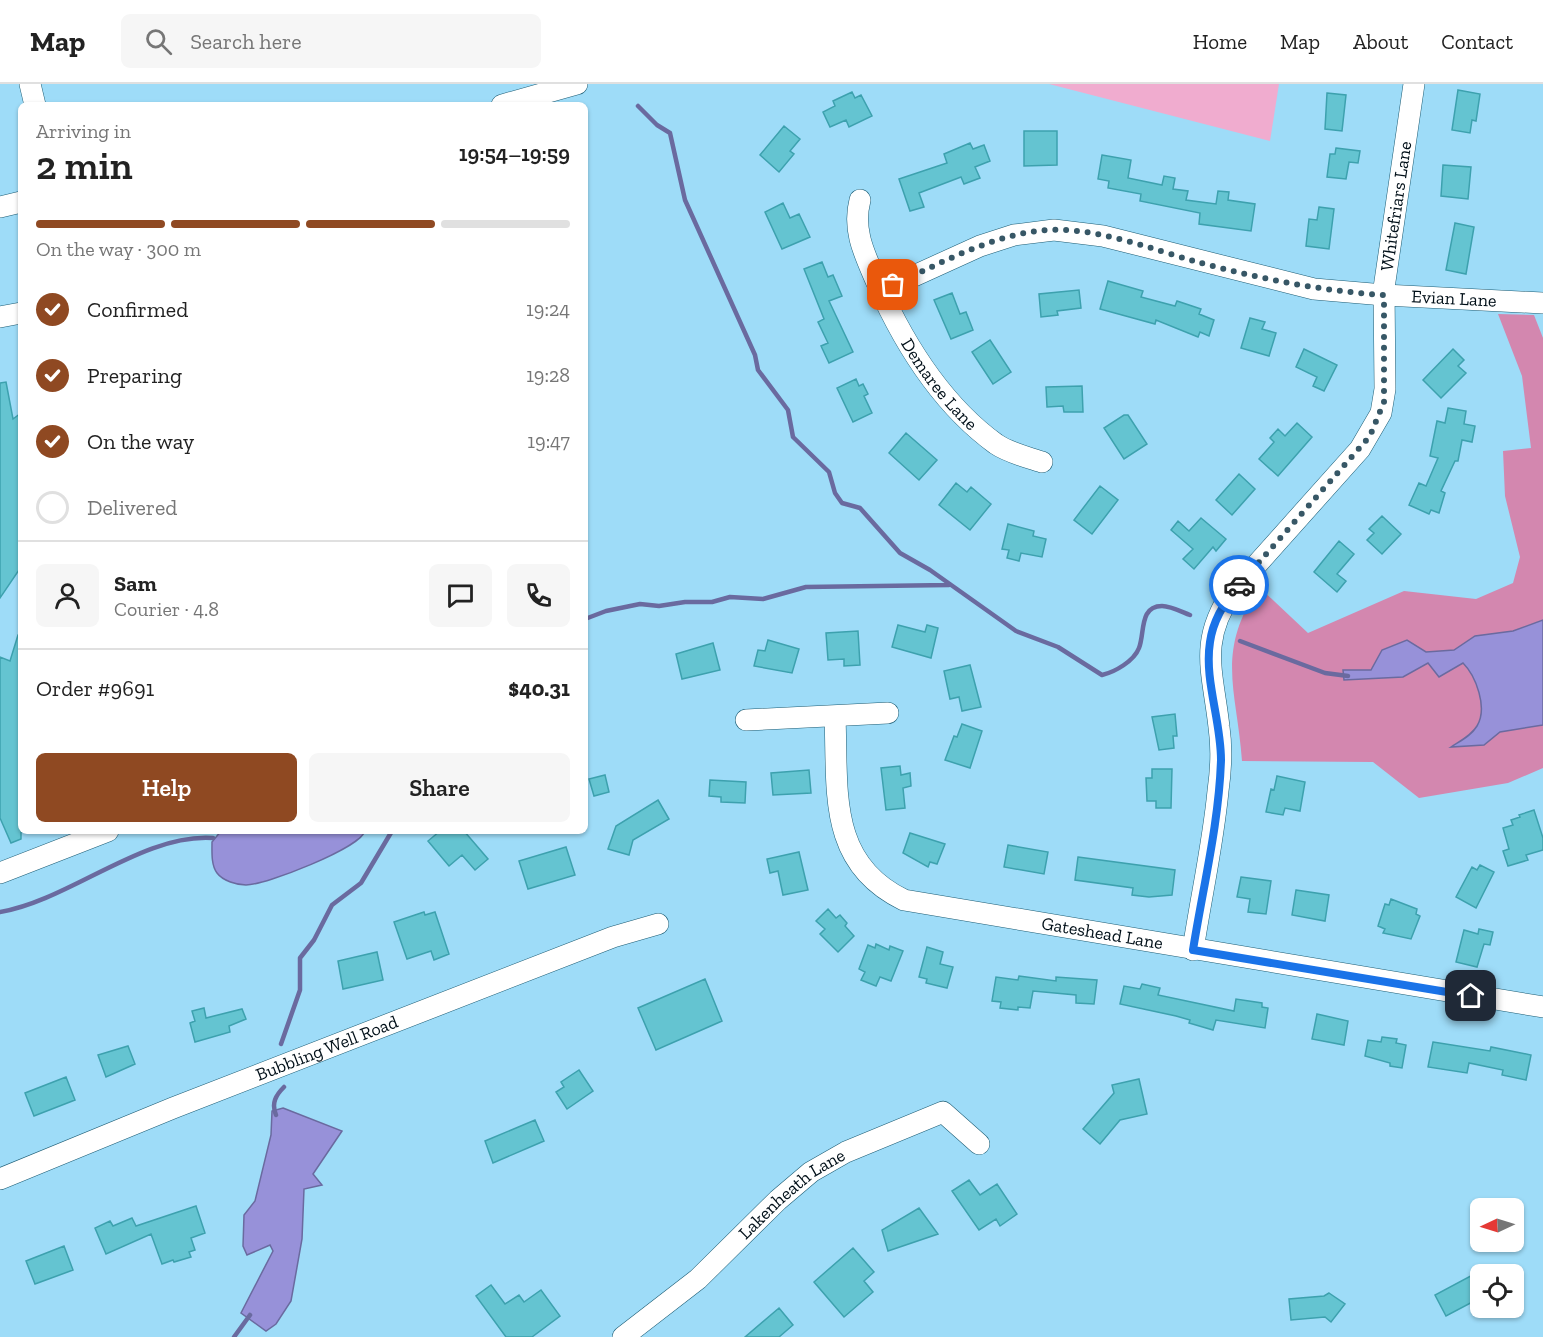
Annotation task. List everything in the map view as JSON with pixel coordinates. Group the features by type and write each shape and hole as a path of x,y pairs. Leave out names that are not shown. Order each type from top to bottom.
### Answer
{"street":[{"path":"30,84 33,102"},
{"path":"513,102 577,84"},
{"name":"Whitefriars Lane","path":"1193,950 1218,792 1221,759 1220,730 1210,672 1209,649 1214,626 1233,591 1370,436 1384,402 1384,295 1388,251 1414,84"},
{"name":"Demaree Lane","path":"860,200 856,220 858,234 881,291 904,339 949,400 996,444 1015,454 1042,462"},
{"path":"0,207 18,203"},
{"name":"Evian Lane","path":"881,291 980,246 1014,235 1054,230 1103,236 1287,284 1344,293 1543,303"},
{"path":"0,317 18,314"},
{"path":"746,720 835,717 888,712"},
{"name":"Gateshead Lane","path":"835,717 840,823 847,845 859,866 880,887 904,900 1193,950 1542,1003"},
{"path":"0,873 100,834"},
{"name":"Bubbling Well Road","path":"0,1179 172,1108 613,937 658,924"},
{"name":"Lakenheath Lane","path":"623,1337 698,1279 778,1200 811,1172 832,1159 943,1112 979,1144"}],"shaded area":[{"path":"1049,84 1279,84 1270,141"},
{"path":"1498,314 1534,315 1543,338 1543,768 1508,783 1419,798 1373,762 1242,761 1232,672 1233,652 1245,611 1259,587 1308,633 1404,591 1476,599 1513,583 1520,557 1505,496 1503,451 1531,448 1522,376"},
{"path":"1543,620 1543,725 1500,732 1484,745 1451,747 1475,730 1480,719 1479,693 1472,676 1463,663 1439,677 1428,663 1403,677 1344,680 1343,670 1371,670 1382,650 1407,640 1426,652 1454,650 1475,636 1513,631"},
{"path":"219,834 362,834 347,847 330,856 272,879 246,885 226,880 215,870 212,842"},
{"path":"283,1108 342,1131 313,1174 322,1185 304,1189 302,1239 291,1301 276,1324 266,1331 241,1313 273,1251 270,1245 247,1255 243,1246 244,1215 255,1201 271,1135 272,1111"}],"building":[{"path":"1458,90 1480,94 1476,121 1472,120 1470,133 1452,130"},
{"path":"852,92 855,98 861,95 872,116 849,127 846,120 830,127 823,112 835,106 833,101"},
{"path":"1327,93 1346,95 1342,131 1325,129"},
{"path":"784,126 800,139 790,151 794,154 779,172 760,155"},
{"path":"1024,131 1057,131 1057,165 1024,166"},
{"path":"970,143 973,149 984,145 990,161 975,167 980,178 964,184 961,177 919,193 924,207 910,211 899,179 947,163 944,154"},
{"path":"1336,148 1360,151 1358,163 1349,162 1346,179 1327,177 1330,154 1335,154"},
{"path":"1102,155 1131,160 1128,178 1162,185 1164,176 1175,178 1173,189 1188,191 1186,200 1216,204 1218,191 1229,192 1228,200 1255,204 1251,231 1199,224 1200,213 1140,201 1141,194 1108,188 1109,181 1098,179"},
{"path":"1443,165 1471,167 1468,199 1441,196"},
{"path":"783,203 790,218 799,214 810,237 782,249 765,212"},
{"path":"1319,207 1334,209 1329,249 1306,246 1309,219 1317,220"},
{"path":"1455,223 1474,227 1466,274 1446,270"},
{"path":"822,262 828,277 833,275 842,296 829,301 853,352 829,363 821,346 828,343 818,322 824,319 804,269"},
{"path":"1108,281 1143,291 1141,297 1175,306 1177,301 1201,309 1199,314 1214,320 1209,336 1200,332 1198,337 1156,320 1155,324 1100,309"},
{"path":"1079,290 1081,308 1057,311 1058,315 1041,317 1039,294"},
{"path":"952,293 960,314 966,312 973,330 951,339 934,300"},
{"path":"1250,318 1265,322 1262,329 1276,333 1269,356 1241,348"},
{"path":"990,340 1011,372 993,384 972,352"},
{"path":"1304,349 1337,365 1324,391 1313,386 1317,377 1296,367"},
{"path":"1453,349 1464,360 1458,366 1466,373 1441,398 1423,380"},
{"path":"856,379 859,386 863,384 868,394 864,396 872,413 853,422 837,388"},
{"path":"6,382 13,419 18,415 18,571 0,598 0,383"},
{"path":"1082,386 1083,412 1064,412 1063,406 1047,407 1046,387"},
{"path":"1448,408 1466,411 1464,424 1475,426 1472,442 1462,440 1458,461 1455,461 1441,491 1445,493 1439,513 1431,510 1429,514 1409,505 1419,483 1426,486 1438,458 1430,456 1437,421 1445,423"},
{"path":"1124,415 1128,415 1147,444 1124,459 1104,428"},
{"path":"1297,423 1312,437 1278,476 1259,459 1274,442 1270,438 1278,429 1285,436"},
{"path":"906,433 937,460 919,480 889,453"},
{"path":"1239,474 1255,489 1232,515 1216,500"},
{"path":"956,483 967,492 971,487 991,504 970,530 939,505"},
{"path":"1100,486 1118,500 1092,534 1074,520"},
{"path":"1382,516 1401,534 1382,554 1367,540 1374,533 1369,529"},
{"path":"1201,518 1226,539 1216,551 1213,547 1194,569 1183,559 1193,549 1171,530 1178,521 1189,531"},
{"path":"1008,524 1034,531 1033,536 1046,539 1042,557 1021,553 1019,561 1007,558 1009,550 1002,549"},
{"path":"1339,541 1354,554 1337,574 1346,581 1337,592 1314,572"},
{"path":"898,625 925,632 927,625 938,628 931,658 892,647"},
{"path":"858,631 860,665 844,666 844,659 828,660 826,633"},
{"path":"18,635 18,834 21,834 21,839 11,843 0,818 0,657 10,661"},
{"path":"768,640 799,649 792,673 754,666 758,650 765,651"},
{"path":"713,643 720,670 682,679 676,654"},
{"path":"970,665 981,707 962,711 959,697 950,699 944,671"},
{"path":"1175,714 1177,736 1173,736 1174,748 1159,750 1152,717"},
{"path":"962,724 982,731 970,768 945,760 954,736 957,737"},
{"path":"900,766 901,775 910,773 911,786 903,788 905,808 886,810 881,768"},
{"path":"1152,769 1172,769 1171,808 1156,808 1156,801 1147,801 1146,778 1152,778"},
{"path":"809,770 811,793 773,795 771,773"},
{"path":"605,775 609,792 594,796 589,779"},
{"path":"1277,776 1305,782 1300,811 1285,808 1283,815 1266,812 1271,789 1274,790"},
{"path":"710,780 746,782 745,803 721,802 721,797 709,796"},
{"path":"658,800 669,819 633,840 629,855 608,849 616,826"},
{"path":"1534,810 1543,838 1543,850 1526,855 1528,860 1508,866 1503,851 1509,849 1503,828 1513,825 1511,820 1520,817 1519,815"},
{"path":"910,833 945,844 937,864 930,862 928,867 903,853"},
{"path":"436,834 467,834 488,859 475,870 462,855 449,866 428,841"},
{"path":"1008,845 1048,852 1044,874 1004,867"},
{"path":"566,847 575,875 528,889 519,861"},
{"path":"799,852 808,890 783,895 778,871 770,873 767,859"},
{"path":"1078,857 1175,870 1172,895 1149,897 1132,895 1133,888 1075,880"},
{"path":"1480,865 1494,872 1476,908 1456,897 1472,867 1477,870"},
{"path":"1241,877 1271,881 1266,914 1248,912 1250,899 1237,897"},
{"path":"1296,890 1329,895 1325,921 1292,915"},
{"path":"1391,899 1417,909 1416,914 1420,916 1411,939 1383,933 1385,929 1378,926 1385,904 1389,905"},
{"path":"828,909 836,918 840,915 847,923 845,926 854,936 838,952 820,934 825,929 816,921"},
{"path":"424,912 425,915 435,912 449,954 434,960 431,951 407,959 394,922"},
{"path":"1479,929 1493,932 1490,945 1484,944 1477,967 1456,962 1464,930 1478,934"},
{"path":"876,944 889,950 890,946 903,951 891,981 880,977 876,986 861,980 865,972 859,969 868,945 875,948"},
{"path":"927,947 943,952 940,964 953,967 947,988 926,983 927,979 919,977"},
{"path":"377,952 383,980 343,989 338,961"},
{"path":"1019,976 1056,981 1056,977 1097,980 1094,1004 1076,1003 1076,995 1033,991 1030,1008 1018,1007 1018,1010 1000,1008 1001,1002 992,1001 996,977 1018,980"},
{"path":"705,979 722,1021 656,1050 638,1008"},
{"path":"1142,984 1160,988 1158,995 1234,1011 1236,999 1262,1003 1262,1007 1268,1008 1265,1028 1216,1020 1213,1030 1189,1023 1190,1020 1176,1016 1120,1004 1124,986 1140,989"},
{"path":"204,1008 206,1018 242,1009 246,1019 229,1026 230,1032 195,1042 190,1023 195,1021 192,1011"},
{"path":"1317,1014 1348,1021 1344,1045 1312,1039"},
{"path":"1382,1037 1397,1039 1396,1043 1406,1045 1402,1068 1365,1056 1368,1040 1381,1042"},
{"path":"1433,1042 1490,1051 1491,1047 1531,1055 1526,1080 1502,1075 1503,1070 1469,1063 1467,1073 1428,1067"},
{"path":"128,1046 135,1064 106,1077 98,1055"},
{"path":"579,1070 593,1091 567,1109 556,1092 564,1087 561,1082"},
{"path":"66,1077 75,1100 34,1116 25,1093"},
{"path":"1139,1079 1147,1114 1120,1120 1100,1144 1083,1129 1114,1093 1112,1085"},
{"path":"535,1120 544,1141 493,1163 485,1141"},
{"path":"969,1180 980,1195 997,1184 1017,1214 1000,1226 996,1219 979,1230 952,1191"},
{"path":"196,1206 205,1233 191,1238 195,1250 189,1252 191,1257 174,1262 173,1260 162,1264 151,1234 106,1254 95,1228 110,1221 113,1226 132,1218 136,1226"},
{"path":"919,1208 938,1234 888,1251 882,1230"},
{"path":"64,1246 73,1270 35,1284 26,1261"},
{"path":"853,1248 874,1272 864,1281 873,1292 844,1317 814,1282"},
{"path":"1470,1276 1470,1303 1446,1316 1435,1295"},
{"path":"491,1285 505,1304 519,1295 524,1302 541,1290 560,1316 532,1337 506,1337 476,1296"},
{"path":"1329,1293 1345,1304 1331,1322 1325,1317 1291,1320 1289,1299 1324,1296"},
{"path":"779,1308 793,1325 779,1337 745,1337"}],"waterway":[{"path":"638,106 657,125 670,133 685,200 755,355 758,370 788,410 793,437 829,472 835,493 842,503 860,508 900,553 930,570 1016,631 1058,647 1102,675 1123,665 1137,653 1144,621 1150,610 1165,606 1190,615"},
{"path":"588,618 606,611 640,604 659,606 685,602 712,602 730,597 763,599 806,587 949,585"},
{"path":"1240,641 1325,673 1348,676"},
{"path":"281,1044 300,990 300,958 314,940 332,905 361,883 390,834"},
{"path":"0,912 53,895 133,856 160,846 187,839 213,838"},
{"path":"276,1115 275,1100 284,1087"},
{"path":"234,1337 250,1315"}],"way so far":[{"path":"893,285 980,246 1014,235 1054,230 1103,236 1287,284 1344,293 1384,295 1384,402 1370,436 1239,585"}],"route":[{"path":"1239,585 1217,617 1210,639 1210,672 1220,730 1221,759 1218,792 1193,950 1471,996"}]}
